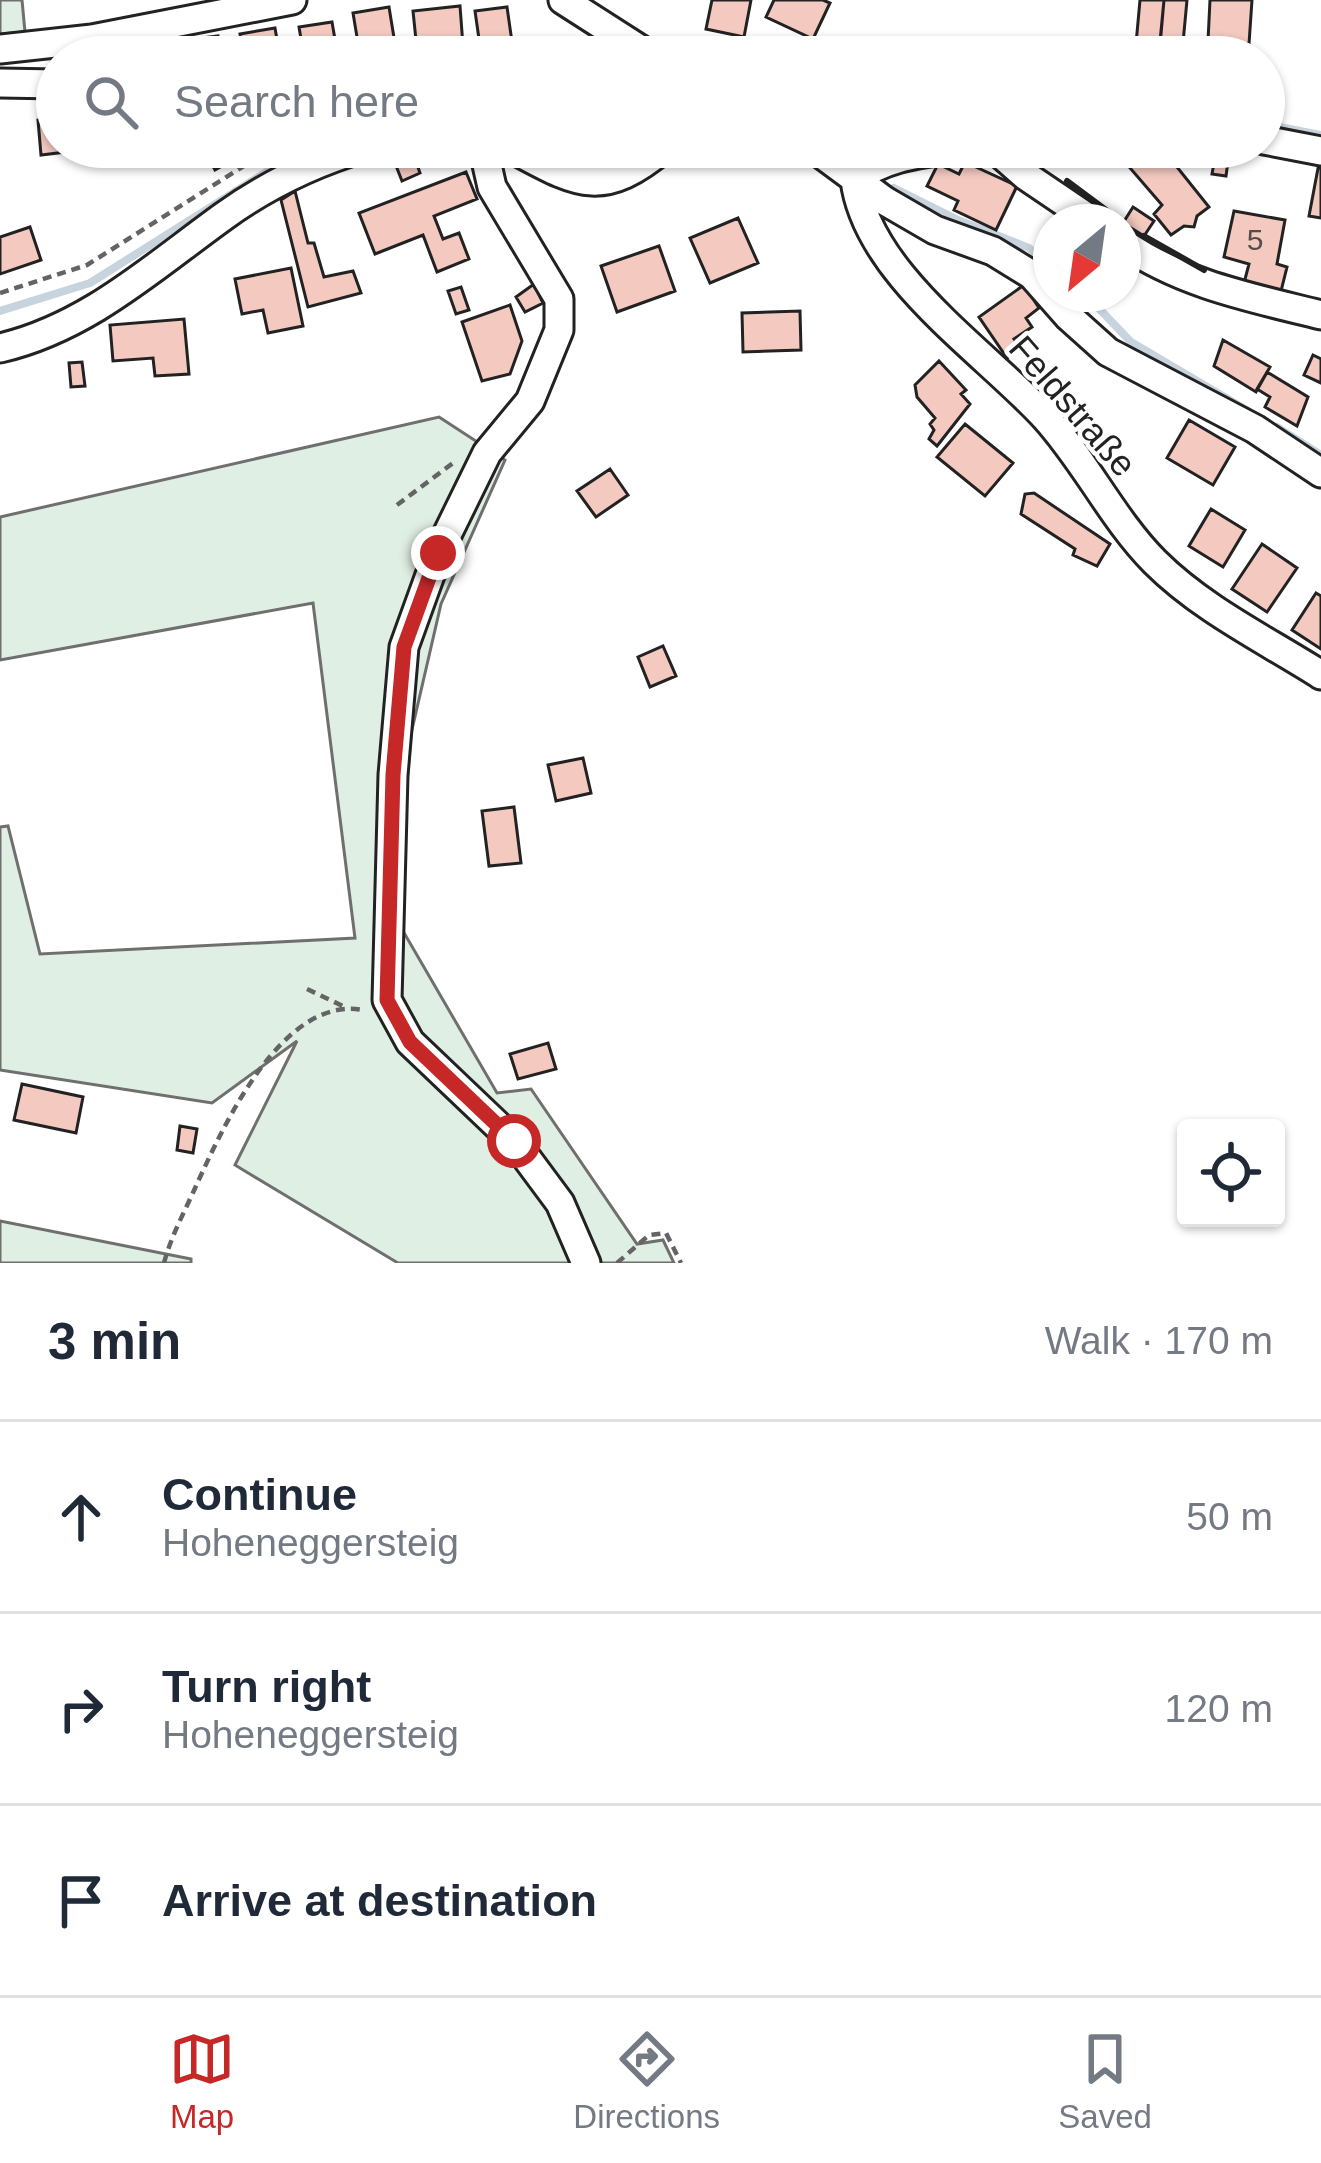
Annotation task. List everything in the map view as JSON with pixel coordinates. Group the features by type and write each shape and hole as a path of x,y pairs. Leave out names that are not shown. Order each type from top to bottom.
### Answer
{"street":[{"path":"107,36 292,0"},
{"path":"576,1 624,36"},
{"path":"0,49 36,45"},
{"path":"0,82 36,83"},
{"path":"1285,144 1321,151"},
{"path":"0,348 28,341 79,317 169,261 294,168"},
{"path":"488,168 492,187 560,298 559,330 530,401 487,453 438,553 404,647 393,775 387,1000 410,1042 514,1141 560,1203 586,1263"},
{"path":"549,168 576,182 607,182 636,168"},
{"path":"839,168 935,230 993,251 1032,275 1108,352 1255,429 1321,473"},
{"path":"855,180 874,168"},
{"path":"1017,168 1067,204"},
{"name":"Feldstraße","path":"855,180 869,229 912,287 1047,419 1153,560 1193,595 1321,675"},
{"path":"1141,253 1227,292 1321,315"}],"path":[{"path":"0,293 88,267 241,168"},
{"path":"397,505 434,473 466,456 487,453"},
{"path":"307,989 345,1007 392,1016"},
{"path":"164,1263 228,1115 258,1069 300,1028 345,1007"},
{"path":"617,1263 649,1235 666,1234 681,1263"}],"green space":[{"path":"0,0 22,0 25,32 0,34"},
{"path":"439,417 505,460 441,604 411,734 396,919 497,1093 531,1089 637,1244 663,1240 674,1263 597,1263 511,1144 558,1221 570,1263 398,1263 235,1165 297,1041 212,1103 0,1070 0,827 8,826 40,954 355,938 313,603 0,660 0,517"},
{"path":"0,1221 191,1259 191,1263 0,1263"}],"building":[{"path":"712,0 751,0 744,36 706,29"},
{"path":"774,0 830,3 814,36 766,17"},
{"path":"1140,0 1164,0 1161,36 1137,36"},
{"path":"1164,0 1187,0 1184,36 1161,36"},
{"path":"1210,0 1252,0 1250,36 1208,36"},
{"path":"460,6 462,36 416,36 413,11"},
{"path":"389,7 394,36 357,36 353,13"},
{"path":"507,7 511,36 479,36 475,11"},
{"path":"332,22 334,36 300,36 299,27"},
{"path":"275,28 276,36 240,36"},
{"path":"1321,164 1321,218 1309,216"},
{"path":"397,168 418,168 420,173 402,181"},
{"path":"936,168 959,174 962,168 978,168 1017,186 996,230 954,210 958,201 927,186"},
{"path":"1130,168 1178,168 1209,207 1197,216 1194,227 1184,226 1171,235 1154,214 1162,205"},
{"path":"1213,168 1227,168 1226,176 1212,174"},
{"path":"466,172 477,199 434,216 443,239 459,233 469,259 437,272 423,235 375,254 359,213"},
{"path":"295,191 308,243 314,243 324,277 353,271 361,293 308,307 281,200"},
{"path":"1234,211 1285,220 1277,264 1287,267 1280,295 1244,283 1249,264 1224,257"},
{"path":"1141,212 1154,221 1141,234"},
{"path":"738,218 758,263 710,283 690,238"},
{"path":"30,227 41,260 0,274 0,237"},
{"path":"659,246 675,291 617,312 601,266"},
{"path":"291,268 303,326 268,333 263,310 242,314 235,279"},
{"path":"534,284 543,303 525,312 516,297"},
{"path":"1024,285 1033,299 1034,312 1026,318 1032,327 1014,339 1021,349 1007,358 979,317"},
{"path":"461,287 469,310 456,314 448,291"},
{"path":"510,305 522,341 510,374 482,381 462,322"},
{"path":"800,311 801,350 743,352 742,313"},
{"path":"184,319 189,374 155,376 153,358 113,361 110,325"},
{"path":"1223,340 1270,367 1256,392 1214,366"},
{"path":"1313,355 1321,359 1321,383 1304,375"},
{"path":"939,361 966,390 961,394 970,404 937,446 929,439 935,418 917,397 915,385"},
{"path":"82,362 85,386 71,387 69,363"},
{"path":"1267,372 1308,397 1297,426 1265,407 1270,397 1257,389"},
{"path":"1189,420 1235,447 1213,485 1167,458"},
{"path":"965,424 1013,463 985,496 937,457"},
{"path":"610,469 628,495 596,517 577,491"},
{"path":"1034,493 1110,544 1097,566 1073,555 1075,549 1021,514 1025,494"},
{"path":"1211,509 1245,530 1223,567 1189,546"},
{"path":"1262,544 1297,568 1267,612 1232,589"},
{"path":"1316,593 1321,596 1321,649 1292,630"},
{"path":"663,646 676,676 650,687 638,657"},
{"path":"583,758 591,793 556,801 548,765"},
{"path":"514,807 521,863 489,866 482,811"},
{"path":"548,1043 556,1069 518,1079 510,1054"},
{"path":"22,1084 83,1097 76,1133 14,1120"},
{"path":"180,1126 197,1129 193,1153 177,1150"}],"waterway":[{"path":"1285,128 1321,135"},
{"path":"0,311 90,283 273,168"},
{"path":"894,188 1033,251"},
{"path":"1102,312 1131,342 1248,411"},
{"path":"1277,427 1321,455"}],"wall":[{"path":"1067,181 1098,204"},
{"path":"1144,236 1204,270"}],"route":[{"path":"438,553 404,647 393,775 387,1000 410,1042 514,1141"}]}
